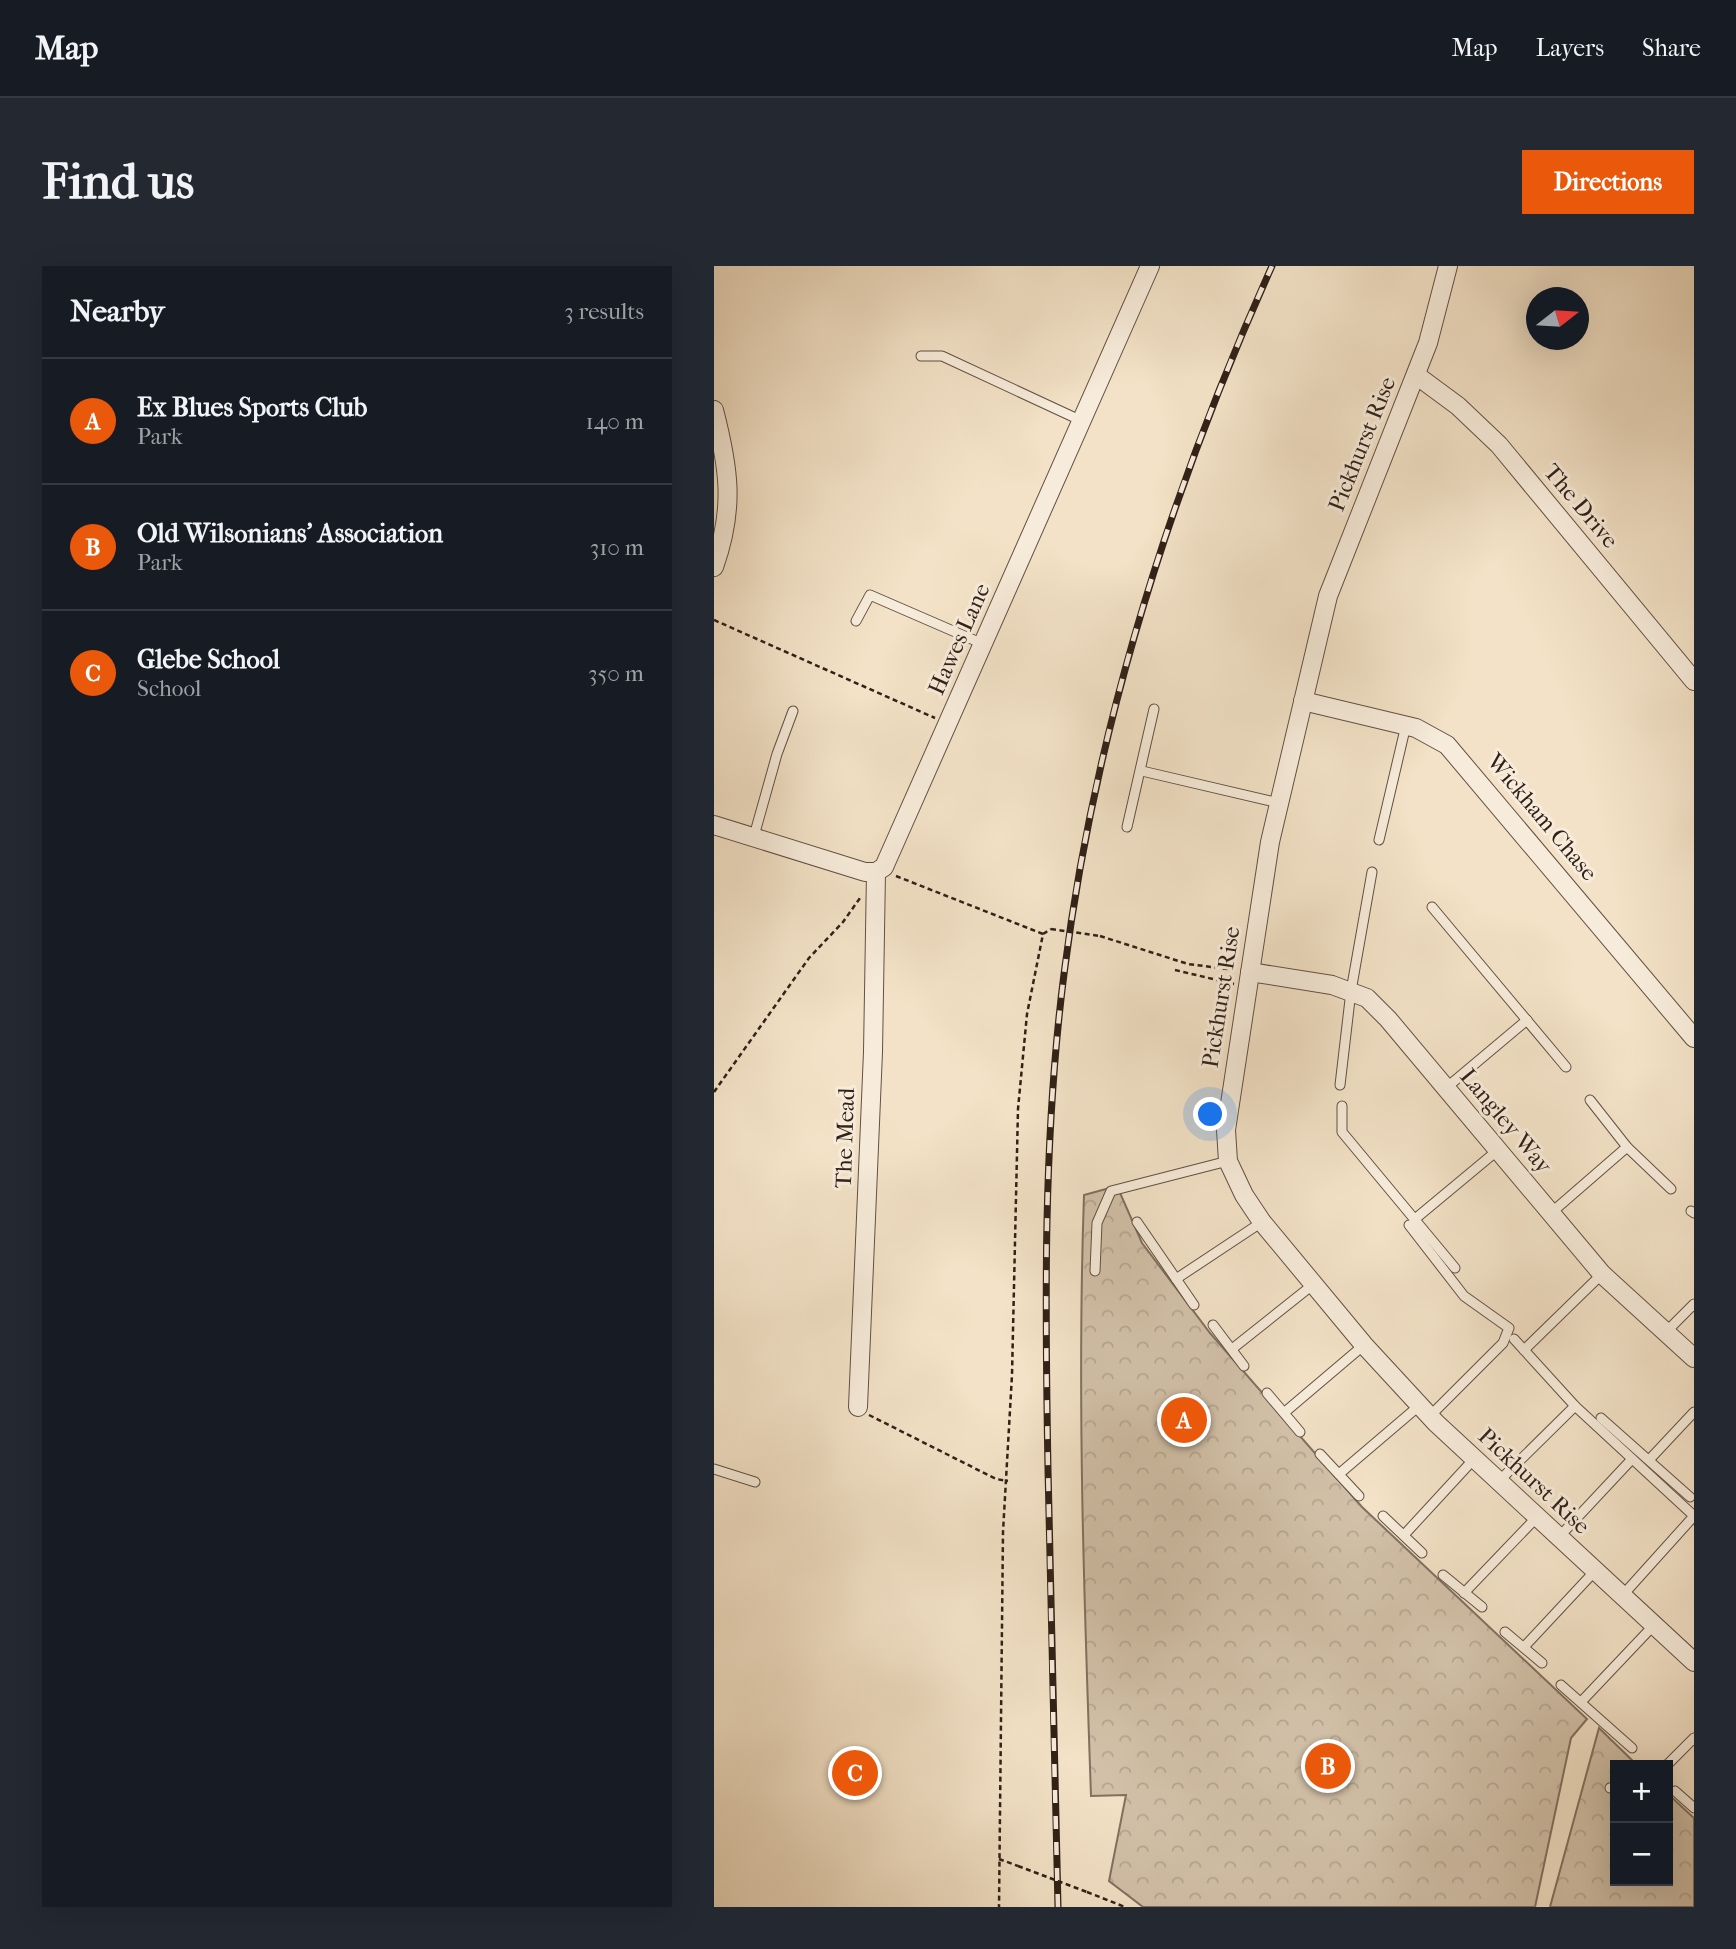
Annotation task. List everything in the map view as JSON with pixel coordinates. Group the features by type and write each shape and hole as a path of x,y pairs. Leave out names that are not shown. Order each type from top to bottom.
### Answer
{"street":[{"name":"Hawes Lane","path":"877,878 887,862 1150,266"},
{"name":"Pickhurst Rise","path":"1448,266 1436,319 1416,375 1328,596 1279,803 1226,1130 1228,1161 1233,1176 1262,1222 1364,1345 1425,1410 1594,1572 1654,1625 1691,1653"},
{"name":"The Drive","path":"1416,375 1458,406 1499,445 1694,681"},
{"path":"714,410 725,455 729,494 726,524 714,566"},
{"name":"Wickham Chase","path":"1303,701 1406,725 1434,736 1460,757 1694,1038"},
{"path":"714,825 877,878"},
{"name":"The Mead","path":"858,1407 877,878"},
{"name":"Langley Way","path":"1249,979 1332,985 1367,998 1388,1019 1602,1274 1694,1359"}],"lane":[{"path":"921,356 942,356 1082,421"},
{"path":"856,621 870,595 983,644"},
{"path":"1127,827 1142,771 1154,709"},
{"path":"754,836 776,754 793,710"},
{"path":"1379,840 1406,725"},
{"path":"1142,771 1279,803"},
{"path":"1340,1085 1351,991 1373,872"},
{"path":"1432,907 1566,1067"},
{"path":"1446,1088 1527,1020"},
{"path":"1590,1100 1628,1147 1671,1189"},
{"path":"1339,1474 1425,1410 1503,1343 1508,1328 1464,1296 1412,1222 1342,1132 1342,1106"},
{"path":"1551,1213 1628,1147"},
{"path":"1412,1222 1498,1150"},
{"path":"1095,1270 1097,1223 1111,1191 1228,1161"},
{"path":"1138,1222 1194,1305"},
{"path":"1176,1279 1262,1222"},
{"path":"1412,1222 1455,1268"},
{"path":"1524,1350 1602,1274"},
{"path":"1232,1349 1315,1283"},
{"path":"1665,1332 1694,1304"},
{"path":"1213,1325 1244,1366"},
{"path":"1514,1339 1574,1406 1694,1516 1622,1596"},
{"path":"1286,1412 1364,1345"},
{"path":"1267,1394 1286,1412 1300,1432"},
{"path":"1498,1482 1574,1406"},
{"path":"1649,1460 1694,1412"},
{"path":"1601,1418 1690,1497"},
{"path":"1320,1454 1359,1496"},
{"path":"1404,1535 1474,1459"},
{"path":"1558,1538 1632,1459"},
{"path":"714,1469 755,1482"},
{"path":"1383,1516 1422,1553"},
{"path":"1464,1593 1536,1518"},
{"path":"1524,1647 1594,1572"},
{"path":"1443,1575 1482,1607"},
{"path":"1581,1702 1654,1625"},
{"path":"1505,1632 1542,1663"},
{"path":"1561,1685 1632,1748"},
{"path":"1672,1760 1694,1738"},
{"path":"1675,1791 1694,1808"}],"path":[{"path":"714,620 948,723"},
{"path":"714,1092 809,958 843,922 866,887 877,878 900,876 1043,934"},
{"path":"999,1907 1003,1532 1008,1481 1021,1055 1043,934 1051,929 1100,936 1188,964 1249,979"},
{"path":"1175,970 1249,979"},
{"path":"858,1407 996,1479 1008,1481"},
{"path":"999,1858 1125,1907"}],"green space":[{"path":"1117,1186 1142,1243 1210,1333 1362,1507 1587,1719 1571,1738 1535,1907 1143,1907 1109,1881 1126,1795 1091,1796 1082,1496 1081,1345 1084,1195"},
{"path":"1599,1728 1632,1760 1610,1760 1610,1886 1673,1886 1673,1799 1694,1818 1694,1907 1550,1907"}],"railway":[{"path":"1058,1907 1046,1283 1052,1097 1064,974 1095,791 1141,612 1201,437 1272,266"}],"place":[{"name":"Ex Blues Sports Club","path":"1184,1420"},
{"name":"Old Wilsonians' Association","path":"1328,1766"},
{"name":"Glebe School","path":"855,1773"}]}
